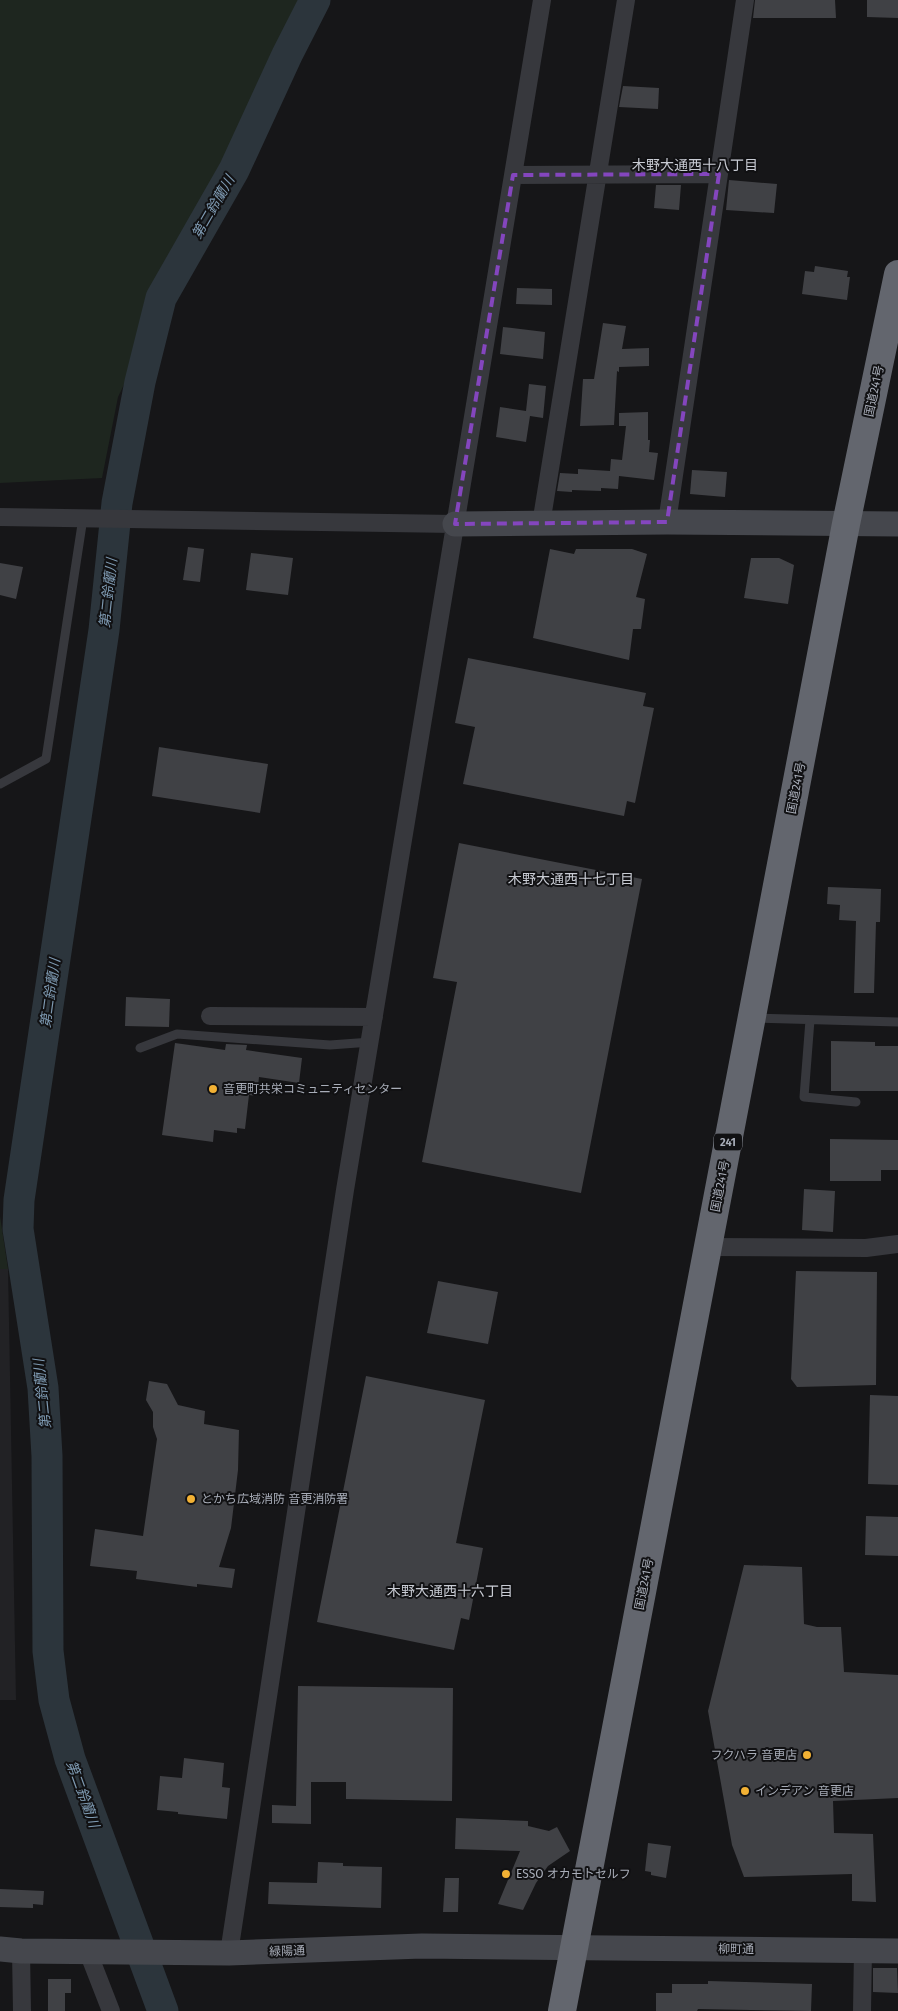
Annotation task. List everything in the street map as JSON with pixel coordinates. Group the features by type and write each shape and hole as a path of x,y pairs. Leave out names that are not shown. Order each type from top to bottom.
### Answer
{"highway":[{"name":"国道241号","path":"562,2011 846,524 898,274"}],"street":[{"path":"229,1952 345,1190 542,0"},
{"path":"541,524 626,0"},
{"path":"667,522 745,0"},
{"path":"513,175 720,174"},
{"path":"0,516 455,524 667,522 898,524"},
{"path":"210,1016 374,1017"},
{"path":"708,1247 866,1248 898,1244"},
{"name":"緑陽通","path":"11,1950 177,1953 422,1946 574,1947"},
{"name":"柳町通","path":"574,1947 898,1951"},
{"path":"11,1950 22,2011"},
{"path":"862,2011 863,1951"},
{"path":"96,1952 111,2011"}],"lane":[{"path":"0,784 46,759 91,518"},
{"path":"752,1018 898,1022"},
{"path":"810,1020 804,1097 856,1102"},
{"path":"140,1048 177,1034 330,1045 371,1042"}],"highlighted area":[{"path":"719,174 667,522 455,524 513,175"}],"shaded area":[{"path":"0,0 310,0 118,397 102,478 0,483"},
{"path":"0,1216 8,1269 0,1269"},
{"path":"0,1269 8,1269 16,1700 0,1700"}],"building":[{"path":"755,0 835,0 836,18 753,18"},
{"path":"867,0 898,0 898,18 867,17"},
{"path":"623,86 659,88 658,109 619,107"},
{"path":"729,180 777,184 774,213 726,210"},
{"path":"656,185 681,185 679,210 654,208"},
{"path":"815,266 848,271 847,277 850,277 847,300 802,294 805,271 814,272"},
{"path":"517,288 552,289 552,305 516,304"},
{"path":"603,323 626,326 622,349 649,348 649,366 619,367 619,372 617,371 614,425 580,426 583,379 594,379"},
{"path":"503,327 545,332 543,359 500,354"},
{"path":"529,384 546,386 543,418 530,416 526,442 496,437 500,407 526,411"},
{"path":"648,412 649,452 658,453 654,480 619,476 618,489 601,488 601,491 557,491 560,473 578,474 578,469 610,471 611,459 622,460 626,426 619,426 619,413"},
{"path":"692,470 727,472 725,497 690,494"},
{"path":"188,547 204,549 200,582 183,580"},
{"path":"550,549 574,554 576,549 632,549 647,554 636,597 645,599 641,629 633,629 629,660 533,638"},
{"path":"251,553 293,558 288,595 246,590"},
{"path":"751,558 779,558 794,565 788,604 744,598"},
{"path":"0,563 23,567 16,599 0,595"},
{"path":"468,658 646,693 643,706 654,708 635,803 627,801 624,816 463,784 475,727 455,723"},
{"path":"159,747 268,764 260,813 152,796"},
{"path":"459,843 642,879 581,1193 422,1162 457,982 433,978"},
{"path":"828,887 881,889 880,922 876,922 874,993 854,993 856,921 839,920 840,905 827,904"},
{"path":"126,997 170,999 169,1027 125,1026"},
{"path":"831,1041 875,1042 875,1046 898,1046 898,1091 831,1091"},
{"name":"音更町共栄コミュニティセンター","path":"175,1043 225,1050 226,1044 247,1045 246,1050 302,1058 299,1083 259,1077 257,1096 249,1095 245,1129 237,1128 237,1133 214,1130 213,1142 162,1135"},
{"path":"830,1139 898,1140 898,1170 881,1170 881,1181 830,1181"},
{"path":"804,1189 835,1191 833,1232 802,1230"},
{"path":"796,1271 877,1272 876,1385 797,1387 791,1379"},
{"path":"438,1281 498,1292 488,1344 427,1333"},
{"path":"366,1376 485,1400 456,1543 483,1548 469,1620 461,1618 454,1650 317,1622"},
{"name":"とかち広域消防 音更消防署","path":"149,1381 167,1384 178,1405 205,1411 204,1424 239,1430 238,1470 231,1528 219,1567 235,1569 232,1588 197,1584 197,1587 136,1579 137,1571 90,1566 95,1529 143,1536 157,1439 153,1427 153,1412 146,1400"},
{"path":"870,1395 898,1396 898,1485 868,1484"},
{"path":"866,1516 898,1517 898,1556 865,1555"},
{"name":"フクハラ 音更店","path":"744,1565 802,1567 804,1624 817,1627 841,1627 844,1672 898,1675 898,1798 833,1801 834,1833 873,1834 876,1902 852,1901 852,1874 744,1877 732,1845 708,1711"},
{"path":"298,1686 453,1688 452,1801 346,1799 346,1782 311,1782 311,1824 272,1823 272,1805 296,1806"},
{"path":"184,1758 224,1763 222,1787 230,1788 227,1819 157,1810 160,1776 182,1778"},
{"path":"456,1818 528,1821 528,1826 549,1831 557,1827 570,1851 548,1866 536,1883 523,1910 498,1904 520,1851 455,1849"},
{"path":"648,1843 671,1846 666,1878 651,1875 651,1872 645,1871"},
{"path":"318,1862 343,1863 343,1866 382,1867 381,1908 268,1904 269,1882 317,1883"},
{"path":"445,1878 459,1878 458,1912 443,1912"},
{"path":"0,1889 44,1891 43,1905 33,1904 33,1908 0,1907"},
{"path":"873,1968 897,1968 898,1993 873,1992"},
{"path":"48,1979 71,1979 71,1993 65,1993 65,2011 48,2011"},
{"path":"708,1981 812,1984 811,2011 698,2009 697,2011 656,2011 656,1993 672,1993 672,1984 708,1984"}],"waterway":[{"name":"第二鈴蘭川","path":"163,2011 70,1759 54,1700 48,1651 47,1456 43,1388 18,1229 19,1200 104,630 117,503 140,382 161,298 234,170 287,55 315,0"}],"place":[{"name":"音更町共栄コミュニティセンター","path":"213,1089"},
{"name":"とかち広域消防 音更消防署","path":"191,1499"},
{"name":"フクハラ 音更店","path":"807,1755"},
{"name":"インデアン 音更店","path":"745,1791"},
{"name":"ESSO オカモトセルフ","path":"506,1874"}],"district":[{"name":"木野大通西十八丁目","path":"695,165"},
{"name":"木野大通西十七丁目","path":"571,879"},
{"name":"木野大通西十六丁目","path":"450,1591"}]}
